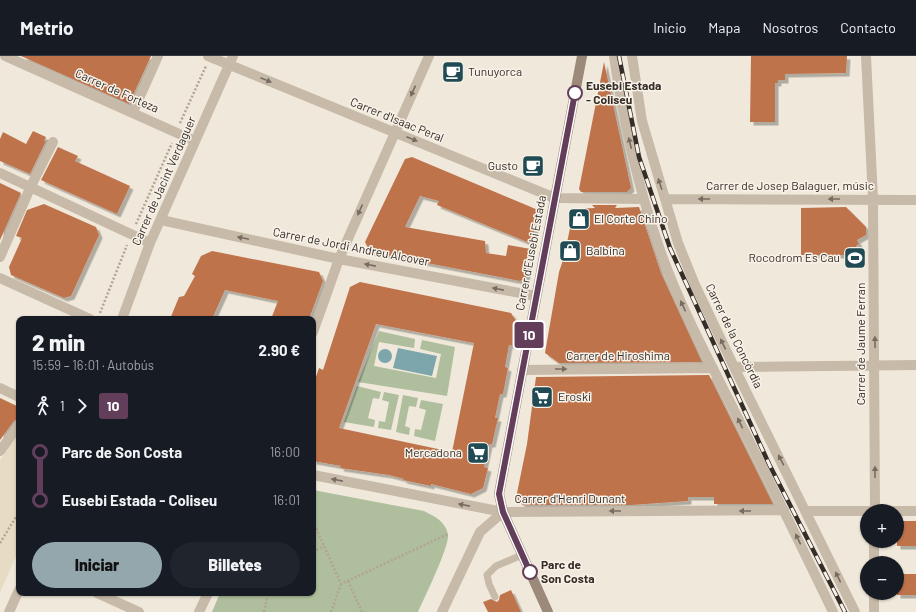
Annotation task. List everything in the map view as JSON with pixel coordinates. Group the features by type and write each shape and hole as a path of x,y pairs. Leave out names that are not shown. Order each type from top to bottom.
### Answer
{"main road":[{"name":"Carrer d'Eusebi Estada","path":"548,612 503,512 499,494 582,56"}],"street":[{"name":"Carrer de Forteza","path":"6,56 195,141"},
{"path":"133,112 158,56"},
{"name":"Carrer d'Isaac Peral","path":"209,56 231,61 394,132 555,198"},
{"path":"316,324 339,259 429,56"},
{"path":"614,56 630,141 644,199 663,258 681,301 713,368 833,612"},
{"name":"Carrer de la Concòrdia","path":"632,56 642,121 680,250 734,367 855,612"},
{"name":"Carrer de Jaume Ferran","path":"866,56 873,198 875,504"},
{"name":"Carrer de Jacint Verdaguer","path":"123,316 150,243 231,61"},
{"path":"0,257 31,186 53,142"},
{"path":"0,173 31,186 150,243"},
{"path":"555,198 644,199"},
{"name":"Carrer de Josep Balaguer, músic","path":"665,199 873,198 916,200"},
{"name":"Carrer de Jordi Andreu Alcover","path":"160,220 339,259 536,296"},
{"path":"0,278 83,316"},
{"path":"734,367 916,365"},
{"name":"Carrer de Hiroshima","path":"522,370 713,368"},
{"path":"0,388 16,396"},
{"path":"0,451 16,429"},
{"name":"Carrer d'Henri Dunant","path":"316,476 503,512 784,510"},
{"path":"806,511 860,511"},
{"path":"904,511 916,511"},
{"path":"442,612 480,532 503,512"},
{"path":"9,612 16,596"},
{"path":"104,596 139,612"},
{"path":"199,612 207,596"},
{"path":"874,600 874,612"}],"lane":[{"path":"494,598 487,575 496,566 522,555"}],"path":[{"path":"99,316 132,234 209,56"},
{"path":"0,543 16,517"},
{"path":"316,528 341,584 331,612"},
{"path":"341,584 448,534"},
{"path":"316,550 324,546"},
{"path":"348,581 362,612"},
{"path":"264,612 267,596"}],"green space":[{"path":"379,331 415,339 414,348 379,342 374,366 436,378 441,354 420,349 422,340 455,347 447,396 358,382"},
{"path":"357,386 381,392 379,399 373,398 368,418 375,420 374,427 344,422"},
{"path":"384,392 399,395 391,430 378,428 379,421 385,422 389,402 382,400"},
{"path":"403,395 418,398 416,407 409,406 405,426 410,428 409,435 396,432"},
{"path":"421,400 443,404 435,441 414,436 415,429 421,430 426,410 419,408"},
{"path":"316,491 424,511 442,522 447,529 448,540 445,549 418,612 212,612 219,596 316,596"}],"shaded area":[{"path":"16,438 16,556 0,592 0,460"}],"water":[{"path":"398,348 437,356 432,376 393,368"},
{"path":"382,349 388,349 392,353 392,359 388,363 382,363 378,359 378,353"}],"building":[{"path":"21,56 151,56 129,104"},
{"path":"751,56 847,56 846,73 785,74 785,80 778,80 778,83 775,83 775,122 750,122"},
{"path":"604,62 631,188 627,192 581,192 579,189"},
{"path":"33,131 46,137 44,141 46,141 30,174 0,161 0,139 3,132 26,144"},
{"path":"58,147 78,156 75,161 130,186 117,214 41,180"},
{"path":"412,157 538,210 532,244 437,205 439,201 420,196 405,227 485,241 486,253 506,256 508,245 531,249 526,278 520,281 370,252 365,242 405,159"},
{"path":"0,183 21,193 0,240"},
{"path":"44,204 96,227 99,235 71,296 64,298 11,275 9,267 22,238 16,236 27,210"},
{"path":"592,205 617,205 615,208 639,207 661,273 702,362 559,363 545,353 559,272 564,257 574,209 595,208"},
{"path":"846,207 866,227 866,235 857,240 859,244 856,246 862,255 801,255 801,208"},
{"path":"212,251 319,272 323,281 310,316 272,316 278,301 225,290 213,316 171,316 179,297 184,296 195,276 192,274 201,256"},
{"path":"360,282 511,313 518,324 513,346 509,345 505,367 508,368 503,394 500,394 495,418 498,418 492,444 489,444 484,467 488,468 483,488 471,494 431,484 431,486 403,480 404,479 389,475 340,468 341,466 316,462 316,377 319,368 323,370 350,287","holes":["376,324 474,343 452,452 339,428"]},
{"path":"709,375 773,504 714,504 714,497 688,497 688,501 631,505 523,505 516,498 527,444 536,377"},
{"path":"0,398 16,406 16,420 0,440"},
{"path":"904,521 916,521 916,546 904,546"},
{"path":"904,574 916,574 916,595 904,595"},
{"path":"511,590 521,612 488,612 483,602 491,599 497,602 500,595"}],"railway":[{"path":"619,56 639,157 670,248 769,464 845,612"}],"bus line":[{"name":"10","path":"530,572 503,512 499,494 575,93"}],"place":[{"name":"Tunuyorca","path":"453,72"},
{"name":"Eusebi Estada - Coliseu","path":"575,93"},
{"name":"Gusto","path":"533,166"},
{"name":"El Corte Chino","path":"579,219"},
{"name":"Balbina","path":"570,251"},
{"name":"Rocodrom Es Cau","path":"855,258"},
{"name":"Eroski","path":"542,397"},
{"name":"Mercadona","path":"478,453"},
{"name":"Parc de Son Costa","path":"530,572"}]}
